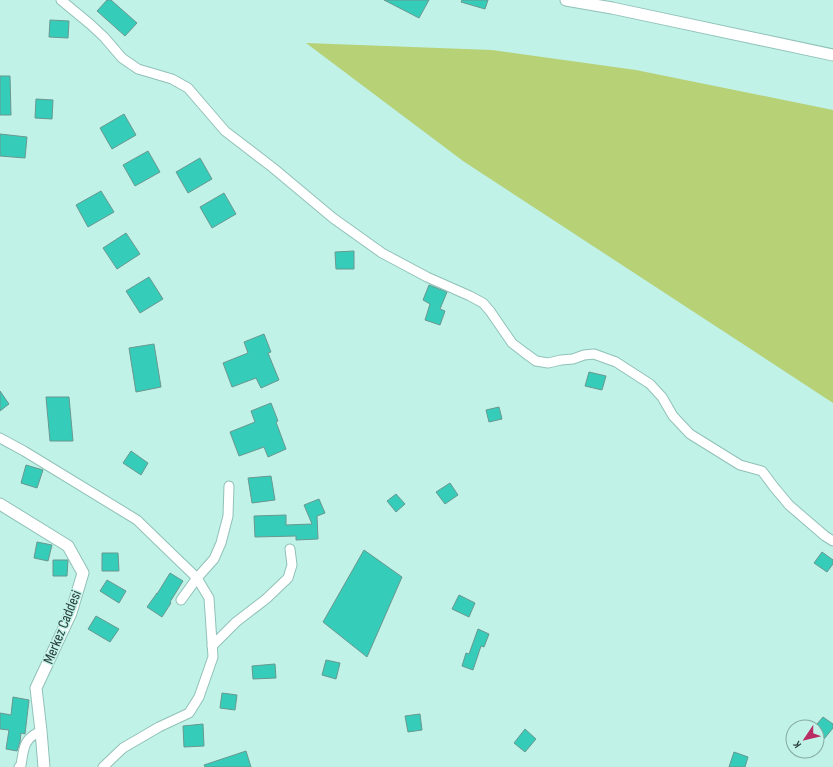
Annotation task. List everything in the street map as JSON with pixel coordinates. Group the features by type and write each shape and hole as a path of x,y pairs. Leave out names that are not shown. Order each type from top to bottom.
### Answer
{"street":[{"path":"61,0 104,37 122,58 138,69 172,79 188,88 225,132 272,167 333,218 382,253 427,277 482,303 490,311 512,343 536,361 548,363 594,354 616,362 650,384 662,397 672,416 690,434 740,464 762,471 789,505 833,541"},
{"path":"566,0 612,8 833,55"},
{"path":"0,438 137,520 197,578 209,598 213,657 200,697 189,713 159,727 123,748 103,767"},
{"path":"181,600 197,578 214,559 221,543 228,516 229,486"},
{"name":"Merkez Caddesi","path":"0,504 68,546 83,573 71,613 36,688 44,767"},
{"path":"212,646 236,622 266,599 288,578 292,565 290,549"},
{"path":"19,767 21,765 24,745 33,734 41,731"}],"green space":[{"path":"306,43 492,50 636,70 833,110 833,403 463,161"}],"building":[{"path":"107,0 111,0 137,23 125,36 97,11"},
{"path":"384,0 429,0 419,18"},
{"path":"462,0 488,0 485,9 461,2"},
{"path":"50,20 69,21 68,38 49,37"},
{"path":"0,76 10,76 11,115 0,115"},
{"path":"36,99 53,100 52,119 35,118"},
{"path":"124,114 136,135 112,149 100,128"},
{"path":"0,134 27,137 25,158 0,156"},
{"path":"148,151 160,172 135,186 123,165"},
{"path":"200,158 212,179 188,193 176,172"},
{"path":"101,191 114,212 88,227 76,205"},
{"path":"224,193 236,214 212,228 200,207"},
{"path":"126,233 140,254 117,269 103,248"},
{"path":"354,251 354,269 336,269 335,252"},
{"path":"149,277 163,299 140,313 126,291"},
{"path":"429,285 447,292 440,309 445,311 440,325 425,320 430,304 423,300"},
{"path":"264,334 271,352 268,353 279,380 261,388 256,378 232,387 223,363 248,353 244,342"},
{"path":"154,344 161,387 136,392 129,348"},
{"path":"589,372 606,376 602,390 585,386"},
{"path":"0,391 9,404 0,411"},
{"path":"46,397 69,397 73,441 50,441"},
{"path":"271,403 286,449 268,457 264,447 239,456 230,432 255,422 251,411"},
{"path":"499,407 502,419 489,422 486,410"},
{"path":"131,451 148,463 141,475 123,463"},
{"path":"26,465 43,470 37,488 21,483"},
{"path":"271,476 275,500 252,503 248,478"},
{"path":"450,483 458,495 445,504 436,492"},
{"path":"396,494 405,504 396,512 387,501"},
{"path":"319,499 325,513 317,516 318,539 296,540 296,536 255,537 254,516 286,515 286,525 312,524 304,505"},
{"path":"37,542 52,545 48,561 34,558"},
{"path":"364,550 402,577 367,657 323,622"},
{"path":"822,552 833,560 833,564 827,572 814,563"},
{"path":"102,553 118,553 119,571 102,571"},
{"path":"53,560 68,560 67,576 53,576"},
{"path":"170,573 183,581 162,617 147,607"},
{"path":"107,580 126,591 119,603 100,591"},
{"path":"459,595 475,603 469,617 452,609"},
{"path":"96,616 119,629 110,642 88,629"},
{"path":"478,629 489,634 484,647 481,646 473,670 462,666 466,653 469,654"},
{"path":"326,660 340,663 336,679 322,675"},
{"path":"275,664 276,678 253,679 252,666"},
{"path":"222,693 237,695 235,710 220,708"},
{"path":"13,697 29,700 25,734 21,733 17,751 6,749 9,730 0,729 0,713 11,715"},
{"path":"420,714 422,730 408,732 405,716"},
{"path":"823,717 833,724 833,728 825,738 825,719 821,719"},
{"path":"203,724 204,746 184,747 183,726"},
{"path":"525,729 536,739 525,752 514,743"},
{"path":"246,751 251,767 205,767 204,765"},
{"path":"734,752 748,757 745,767 729,767"}]}
